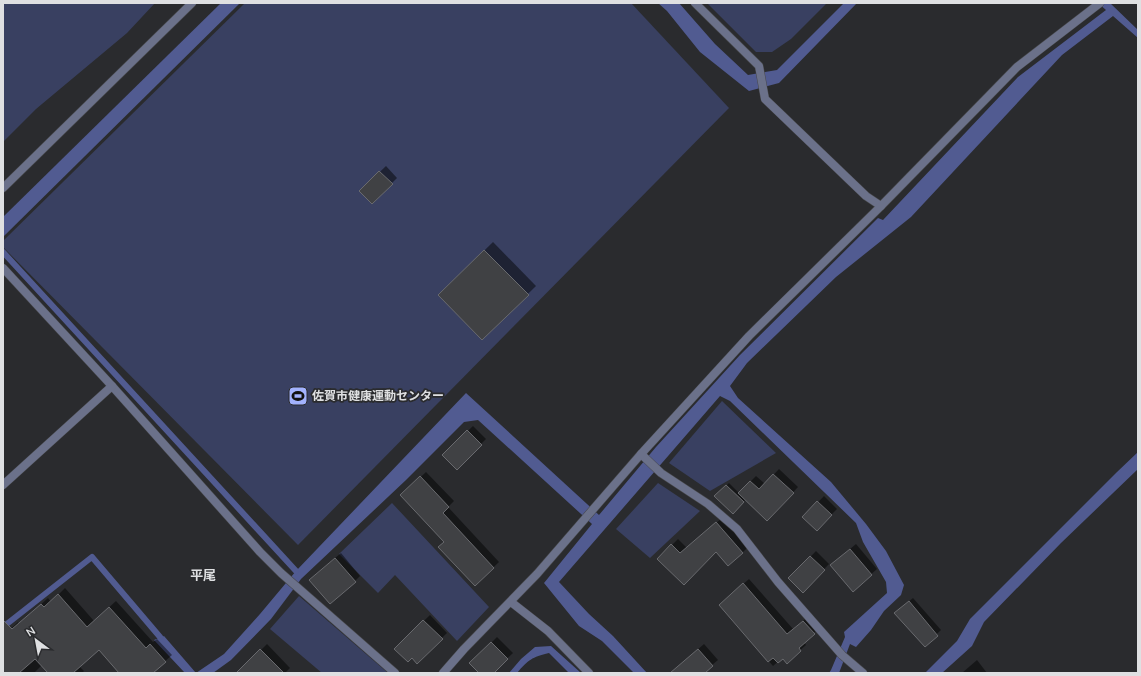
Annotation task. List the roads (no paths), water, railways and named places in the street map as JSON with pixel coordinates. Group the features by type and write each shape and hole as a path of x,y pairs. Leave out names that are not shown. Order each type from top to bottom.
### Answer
{"street":[{"path":"3,188 192,3"},
{"path":"695,3 759,66 765,99 866,196 881,206"},
{"path":"443,673 464,649 537,574 641,454 748,336 881,206 1017,67 1097,5"},
{"path":"3,268 112,386 260,552 395,673"},
{"path":"3,486 112,386"},
{"path":"641,454 661,473 708,504 737,529 778,582 835,647 863,673"},
{"path":"511,602 548,631 589,673"}],"waterway":[{"path":"3,252 296,571"},
{"path":"3,627 92,557 160,637"}],"place":[{"name":"佐賀市健康運動センター","path":"298,396"}],"district":[{"name":"平尾","path":"203,575"}]}
